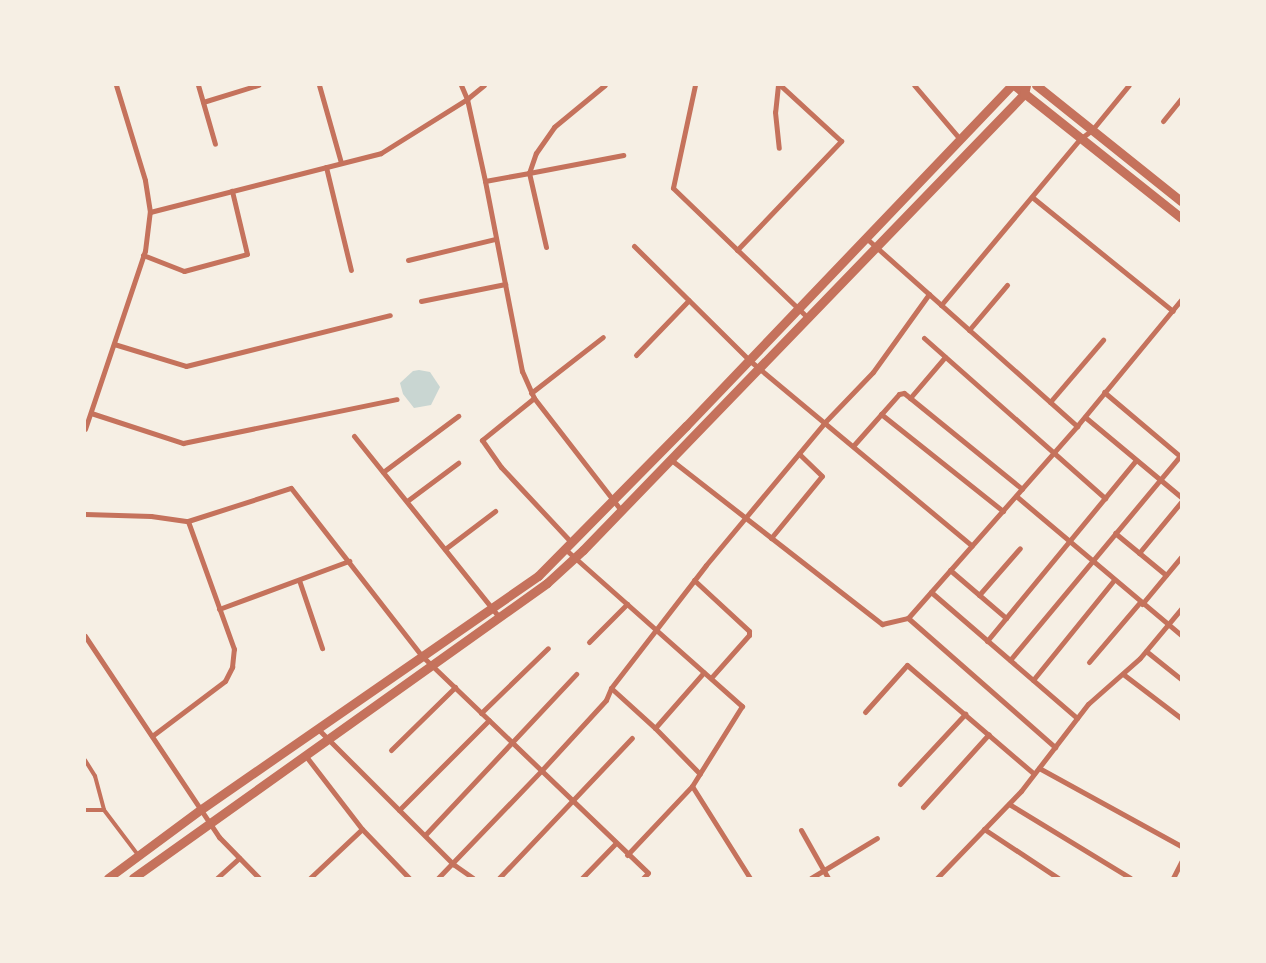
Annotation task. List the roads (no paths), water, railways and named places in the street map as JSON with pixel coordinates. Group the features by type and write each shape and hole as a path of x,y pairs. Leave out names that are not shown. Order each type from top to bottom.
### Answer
{"street":[{"path":"85,430 143,255 150,212 145,180 116,85"},
{"path":"198,85 215,144"},
{"path":"203,102 258,85"},
{"path":"320,85 340,163"},
{"path":"460,85 467,99 485,180 522,371 532,396 621,510"},
{"path":"150,212 381,153 467,99 484,85"},
{"path":"546,247 529,172 536,153 554,126 605,85"},
{"path":"695,85 673,188 807,317"},
{"path":"737,250 842,141 779,85"},
{"path":"779,85 774,112 779,148"},
{"path":"914,85 960,139"},
{"path":"108,878 200,810 319,730 538,576 1013,85 1025,89 1080,139 1181,218"},
{"path":"1036,85 1181,201"},
{"path":"942,305 1080,139 1092,130 1129,85"},
{"path":"133,878 547,583 621,510 1025,89"},
{"path":"1163,121 1181,98"},
{"path":"485,180 623,156"},
{"path":"326,167 352,270"},
{"path":"143,255 184,271 247,254 232,191"},
{"path":"1032,197 1173,311"},
{"path":"866,238 1077,426"},
{"path":"408,260 495,239"},
{"path":"634,246 749,360 759,366 972,546"},
{"path":"421,301 504,284"},
{"path":"969,330 1007,285"},
{"path":"438,878 541,772 606,700 611,688 694,580 825,422 873,372 929,294"},
{"path":"636,355 689,300"},
{"path":"670,459 882,624 908,618 1077,426 1181,300"},
{"path":"114,344 186,366 390,314"},
{"path":"603,337 482,440 501,467 568,545 575,557 742,706 692,786 627,855"},
{"path":"924,338 1052,454 1105,498"},
{"path":"1050,402 1103,340"},
{"path":"910,398 945,357"},
{"path":"1010,660 1181,456 1104,392"},
{"path":"853,446 899,394 904,393 1022,489"},
{"path":"90,413 183,444 397,399"},
{"path":"881,414 1003,511"},
{"path":"383,472 458,416"},
{"path":"1084,417 1181,497"},
{"path":"354,436 500,618"},
{"path":"771,538 822,476 799,454"},
{"path":"988,641 1136,460"},
{"path":"407,501 458,463"},
{"path":"85,514 151,516 188,521 291,488 422,656 615,844 648,873 643,878"},
{"path":"1016,496 1181,635"},
{"path":"1139,553 1181,502"},
{"path":"445,549 495,511"},
{"path":"152,736 225,681 232,667 234,649 188,521"},
{"path":"1116,533 1166,576"},
{"path":"979,595 1020,548"},
{"path":"1089,662 1181,557"},
{"path":"220,610 349,561"},
{"path":"950,570 1006,618"},
{"path":"299,580 322,648"},
{"path":"694,580 749,630 748,635 711,678"},
{"path":"1033,680 1114,580"},
{"path":"931,592 1077,718"},
{"path":"589,642 627,604"},
{"path":"937,878 1009,804 1088,704 1146,651 1181,609"},
{"path":"908,618 1055,747"},
{"path":"85,636 200,810 220,837 259,878"},
{"path":"481,712 548,648"},
{"path":"1146,651 1181,679"},
{"path":"865,712 908,665 1034,774"},
{"path":"655,728 704,672"},
{"path":"424,835 576,674"},
{"path":"1122,674 1181,718"},
{"path":"391,750 454,687"},
{"path":"611,688 655,728 700,774"},
{"path":"900,784 964,714"},
{"path":"399,810 488,720"},
{"path":"319,730 453,864 473,878"},
{"path":"923,807 988,734"},
{"path":"499,878 571,800 632,738"},
{"path":"305,754 362,829 409,878"},
{"path":"1039,768 1181,846"},
{"path":"692,786 750,878"},
{"path":"1009,804 1130,878"},
{"path":"310,878 362,829"},
{"path":"984,829 1058,878"},
{"path":"801,830 822,871 828,878"},
{"path":"811,878 877,838"},
{"path":"582,878 615,844"},
{"path":"217,878 239,858"},
{"path":"1173,878 1181,862"}],"lane":[{"path":"85,760 95,776 104,810 139,856"},
{"path":"85,810 104,810"}]}
